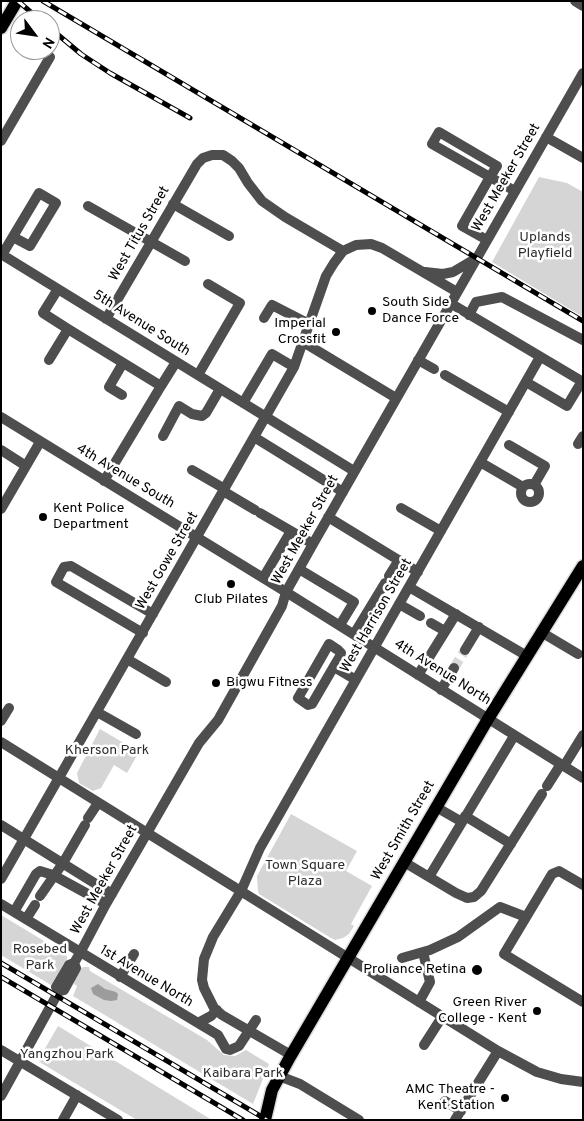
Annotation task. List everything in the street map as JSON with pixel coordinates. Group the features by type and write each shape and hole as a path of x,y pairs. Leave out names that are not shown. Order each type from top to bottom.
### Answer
{"main road":[{"path":"1,28 17,1"},
{"name":"West Smith Street","path":"265,1119 268,1103 278,1076 488,719 583,566"}],"street":[{"path":"575,1 583,6"},
{"path":"1,141 48,60"},
{"name":"West Meeker Street","path":"20,1061 57,993 56,987 69,964 74,963 80,953 106,904 199,743 218,720 282,606 286,592 312,544 583,73"},
{"path":"487,240 462,226 490,177 497,166 439,132 432,144 490,177 515,192"},
{"path":"546,137 583,158"},
{"name":"West Titus Street","path":"106,318 197,164 203,158 212,155 223,155 240,168 248,183 262,201 285,217 343,251"},
{"path":"2,255 13,236 39,193 56,203 30,246 13,236"},
{"path":"173,204 229,236"},
{"path":"88,206 186,261"},
{"path":"343,251 356,245 371,244 382,248 457,292"},
{"name":"West Gowe Street","path":"1,879 294,367 326,276 343,251"},
{"name":"5th Avenue South","path":"2,255 354,471"},
{"path":"422,272 443,274 453,272 476,258"},
{"path":"198,375 240,303 208,284"},
{"path":"58,289 43,314 161,386"},
{"path":"469,315 476,302 502,297 583,340"},
{"path":"450,304 582,381 567,406 526,382"},
{"path":"264,318 272,305 309,324"},
{"path":"49,360 68,329"},
{"path":"303,342 396,398"},
{"path":"243,403 272,354 294,367"},
{"name":"West Harrison Street","path":"216,1010 208,998 202,980 204,959 214,936 241,891 260,848 540,357"},
{"path":"418,360 434,369"},
{"path":"104,481 176,362"},
{"path":"122,395 109,387 123,363"},
{"path":"445,375 509,412"},
{"path":"163,436 180,406 192,414 202,416 206,413 220,389"},
{"name":"4th Avenue South","path":"1,417 286,592"},
{"path":"254,437 343,492"},
{"path":"3,502 40,442"},
{"path":"480,462 529,486 545,466 509,445"},
{"path":"1,450 26,466"},
{"path":"192,470 256,513 312,544"},
{"path":"401,508 441,531"},
{"path":"328,517 418,572"},
{"path":"264,578 290,533"},
{"path":"354,634 399,560"},
{"path":"143,633 56,582 64,567 71,566 153,614"},
{"path":"299,569 354,602 340,625"},
{"path":"409,587 527,656"},
{"name":"4th Avenue North","path":"286,592 583,778"},
{"path":"399,604 420,616"},
{"path":"418,675 456,614"},
{"path":"431,622 445,631"},
{"path":"465,650 479,627"},
{"path":"541,632 578,654"},
{"path":"329,644 341,653 334,667 312,704 308,705 298,698 329,644"},
{"path":"128,659 166,682"},
{"path":"334,667 356,680"},
{"path":"441,690 454,668"},
{"path":"1,720 9,708"},
{"path":"97,712 136,734"},
{"path":"429,876 514,736"},
{"path":"404,862 466,898 474,897 481,891 545,790 582,736"},
{"path":"1,742 498,1051 537,1072 560,1079 583,1082"},
{"path":"26,919 53,875 63,863 98,803"},
{"path":"436,807 511,844"},
{"path":"1,824 112,894"},
{"path":"14,912 36,874 40,871 53,875 106,904"},
{"path":"583,885 560,872 552,874 504,954 583,1002"},
{"name":"1st Avenue North","path":"1,904 198,1024 218,1034 223,1046 230,1050 239,1046 249,1031"},
{"path":"402,958 423,952 458,937 500,907 526,917"},
{"path":"419,1002 430,982 423,952"},
{"path":"120,977 134,954"},
{"path":"198,1024 211,1016 216,1010 291,1055"},
{"path":"424,1045 442,1016"},
{"path":"249,1031 256,1020"},
{"path":"1,1050 118,1120"},
{"path":"445,1101 458,1115 498,1051"},
{"path":"1,1096 20,1061"},
{"path":"278,1076 300,1084 359,1120"},
{"path":"63,1120 77,1095"}],"green space":[{"name":"Uplands Playfield","path":"539,177 567,183 583,192 583,317 492,262"},
{"name":"Kherson Park","path":"100,729 139,752 127,773 114,765 101,788 93,791 79,783 77,773"},
{"name":"Town Square Plaza","path":"291,814 357,851 346,871 372,886 351,924 354,926 349,934 343,938 335,940 331,938 259,894 257,876"},
{"name":"Rosebed Park","path":"1,915 67,956 51,985 1,955"},
{"name":"Kaibara Park","path":"89,967 90,971 207,1040 224,1055 235,1056 246,1050 269,1064 253,1104 73,996 77,986 74,984 75,975 80,968"},
{"name":"Yangzhou Park","path":"58,1026 212,1120 137,1120 41,1063 39,1059"}],"shaded area":[{"path":"98,984 105,989 116,992 118,994 117,1000 104,1000 93,994 91,988"}],"tunnel":[{"path":"454,668 465,650"}],"railway":[{"path":"18,1 28,10"},
{"path":"43,1 583,321"},
{"path":"60,36 81,54 110,73 190,118"},
{"path":"1,963 267,1120"},
{"path":"1,977 243,1120"}],"place":[{"name":"South Side Dance Force","path":"372,311"},
{"name":"Imperial Crossfit","path":"336,332"},
{"name":"Kent Police Department","path":"43,517"},
{"name":"Club Pilates","path":"231,584"},
{"name":"Bigwu Fitness","path":"216,683"},
{"name":"Proliance Retina","path":"477,970"},
{"name":"Green River College - Kent","path":"537,1011"},
{"name":"AMC Theatre - Kent Station","path":"505,1098"}]}
